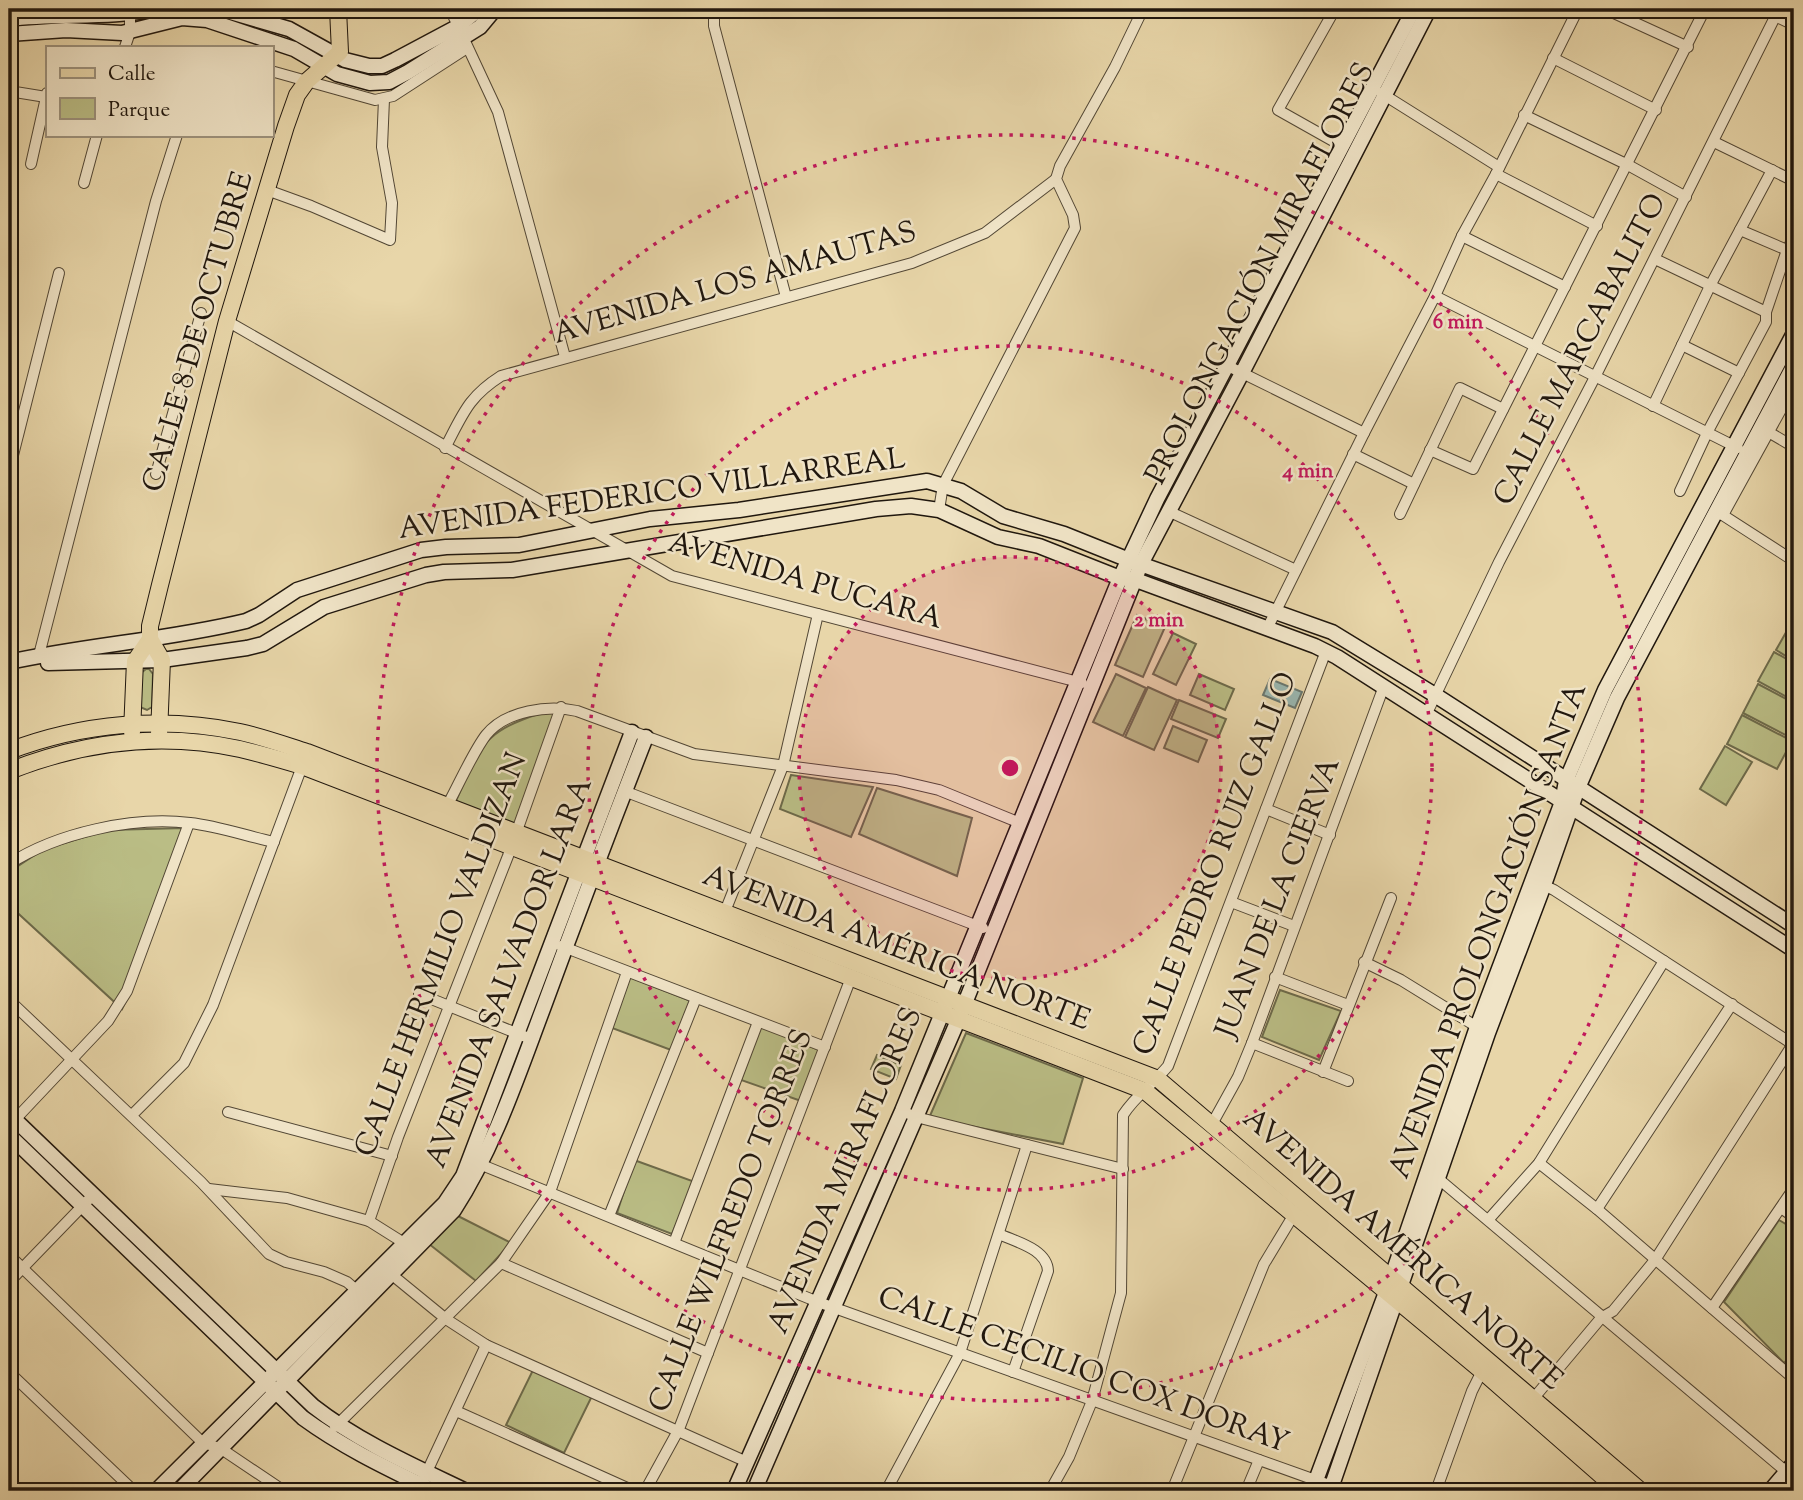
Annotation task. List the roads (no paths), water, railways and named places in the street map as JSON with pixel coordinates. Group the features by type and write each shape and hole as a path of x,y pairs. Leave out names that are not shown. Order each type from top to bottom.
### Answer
{"main road":[{"path":"10,27 66,15 158,9"},
{"path":"336,56 341,46 338,9"},
{"path":"228,10 289,29 336,56 356,64 382,66 462,38 479,9"},
{"path":"10,27 130,32 182,18 207,20 294,49 353,80 370,83 389,82 480,27 495,9"},
{"name":"PROLONGACIÓN MIRAFLORES","path":"1135,562 1168,511 1242,373 1378,92 1414,9"},
{"name":"PROLONGACIÓN MIRAFLORES","path":"1135,562 1157,499 1342,146 1429,9"},
{"name":"CALLE 8 DE OCTUBRE","path":"135,661 150,639 150,626 163,572 227,321 297,95 307,81 336,56"},
{"name":"AVENIDA PROLONGACIÓN SANTA","path":"1715,510 1733,446 1794,333"},
{"name":"AVENIDA PROLONGACIÓN SANTA","path":"1331,1488 1441,1150 1567,805 1572,784 1611,694 1748,451 1764,430 1793,369"},
{"name":"AVENIDA FEDERICO VILLARREAL","path":"9,662 246,621 297,590 421,550 519,545 650,519 739,510 927,481 961,491 1003,516 1064,534 1135,562 1314,624 1346,639 1794,926"},
{"name":"AVENIDA FEDERICO VILLARREAL","path":"9,672 51,662 162,660 220,653 263,643 324,607 426,575 512,570 624,550 705,540 876,509 911,506 952,514 990,534 1040,546 1120,578"},
{"name":"AVENIDA MIRAFLORES","path":"734,1491 825,1305 954,1009 993,932 1038,821 1120,578 1135,562"},
{"name":"AVENIDA MIRAFLORES","path":"954,1009 978,926 1022,819 1136,579 1135,562"},
{"path":"1120,578 1136,579 1326,651 1427,713 1794,950"},
{"path":"150,639 162,660 159,740"},
{"path":"131,741 135,661"},
{"name":"AVENIDA AMÉRICA NORTE","path":"9,751 72,733 132,724 201,726 447,806 513,839"},
{"path":"72,733 75,750"},
{"name":"AVENIDA SALVADOR LARA","path":"179,1491 282,1386 404,1243 444,1203 476,1162 517,1033 550,942 625,791 639,734"},
{"name":"AVENIDA SALVADOR LARA","path":"156,1491 270,1375 361,1294 391,1274 454,1210 531,1039 565,948 586,868 639,734"},
{"name":"AVENIDA AMÉRICA NORTE","path":"9,771 75,750 131,741 241,741"},
{"name":"AVENIDA AMÉRICA NORTE","path":"305,759 954,1009 1158,1079 1212,1124 1270,1186 1293,1216 1394,1290"},
{"path":"1022,819 1038,821"},
{"name":"AVENIDA AMÉRICA NORTE","path":"586,868 724,914 854,971"},
{"path":"1738,913 1750,897"},
{"name":"AVENIDA AMÉRICA NORTE","path":"954,1009 1145,1091 1270,1186 1485,1366 1619,1491"},
{"path":"11,1120 89,1200 270,1375 313,1406 332,1430 425,1485 466,1491"},
{"path":"9,1135 89,1200"},
{"name":"AVENIDA PROLONGACIÓN SANTA","path":"1314,1486 1394,1290"},
{"name":"AVENIDA MIRAFLORES","path":"754,1491 825,1305"},
{"name":"AVENIDA AMÉRICA NORTE","path":"1485,1366 1533,1399 1641,1491"},
{"path":"1770,1491 1792,1473"},
{"path":"1785,1491 1792,1473"}],"street":[{"path":"450,9 498,112 565,357"},
{"path":"714,9 715,26 786,297"},
{"name":"AVENIDA LOS AMAUTAS","path":"445,448 469,403 482,388 501,376 912,263 985,233 1056,179 1060,166 1143,9"},
{"path":"1335,9 1278,110 1342,146"},
{"path":"1267,629 1578,9"},
{"path":"1605,9 1688,47"},
{"path":"1430,450 1473,469 1705,9"},
{"path":"1760,9 1777,12 1794,25"},
{"path":"125,46 130,32 130,12"},
{"name":"CALLE MARCABALITO","path":"1427,713 1499,562 1655,259 1777,12"},
{"path":"9,61 10,27"},
{"path":"273,72 367,100 384,99 462,38"},
{"path":"1553,58 1656,110"},
{"path":"9,91 46,95"},
{"path":"1378,92 1497,171 1597,226"},
{"path":"31,164 46,99"},
{"path":"267,190 390,240 392,203 382,147 384,99"},
{"path":"1524,115 1628,165 1686,197"},
{"path":"84,183 97,136"},
{"path":"39,655 156,201 177,136"},
{"path":"1714,142 1794,181"},
{"path":"1653,406 1710,286 1772,170"},
{"path":"939,510 943,485 1075,228 1073,215 1056,179"},
{"path":"1741,230 1787,250"},
{"path":"1462,236 1565,287"},
{"path":"1680,491 1707,433 1766,322 1766,312 1794,237"},
{"path":"1655,259 1766,312"},
{"path":"9,471 59,273"},
{"path":"1435,296 1733,446 1748,451"},
{"path":"156,474 201,313"},
{"name":"AVENIDA PUCARA","path":"227,321 672,576 1085,684"},
{"path":"1682,345 1739,373"},
{"path":"1228,366 1364,433"},
{"path":"1794,386 1715,510 1794,561"},
{"path":"1400,514 1460,388 1503,409"},
{"path":"1764,430 1794,447"},
{"path":"1353,454 1414,484"},
{"path":"1168,511 1296,570"},
{"path":"724,914 783,765 818,614"},
{"name":"CALLE PEDRO RUIZ GALLO","path":"1049,1491 1069,1457 1092,1401 1121,1293 1123,1115 1129,1105 1158,1079 1168,1066 1326,651"},
{"name":"JUAN DE LA CIERVA","path":"1212,1124 1238,1077 1252,1043 1384,686"},
{"path":"447,806 487,734 527,711 561,708 577,711 694,754 896,780 939,790 1022,819"},
{"name":"CALLE HERMILIO VALDIZAN","path":"369,1221 561,708"},
{"path":"132,1115 184,1063 213,1005 305,759"},
{"path":"625,791 993,932"},
{"path":"1266,809 1330,835"},
{"path":"9,864 75,835 132,823 189,823 274,842"},
{"path":"11,1120 108,1021 127,991 189,823"},
{"path":"1533,1399 1601,1318 1613,1311 1656,1260 1794,1044 1538,883"},
{"path":"1323,1072 1391,898"},
{"path":"1231,902 1294,926"},
{"path":"550,942 825,1047"},
{"path":"1489,1219 1539,1163 1664,961"},
{"path":"1364,962 1401,980 1483,1030"},
{"name":"CALLE WILFREDO TORRES","path":"645,1491 679,1429 854,971"},
{"path":"332,1430 501,1263 550,1192 627,972"},
{"path":"1275,978 1348,1005"},
{"path":"419,994 531,1039"},
{"path":"609,1216 696,998"},
{"path":"9,1000 209,1189 269,1254 286,1262 324,1272 347,1282 361,1294"},
{"path":"1597,1209 1732,1004"},
{"path":"674,1243 758,1022"},
{"path":"1252,1043 1348,1082"},
{"path":"229,1112 392,1156"},
{"path":"909,1114 1123,1169"},
{"path":"886,1491 960,1353 1027,1145"},
{"name":"CALLE CECILIO COX DORAY","path":"476,1162 825,1305 1259,1460 1314,1486 1331,1488"},
{"path":"1539,1163 1792,1374"},
{"path":"1433,1174 1489,1219 1601,1318 1792,1473"},
{"path":"1712,1308 1794,1188"},
{"path":"209,1189 287,1198 369,1221 404,1243"},
{"path":"9,1282 89,1200"},
{"path":"1781,1208 1794,1217"},
{"path":"1172,1491 1265,1264 1293,1216"},
{"path":"999,1234 1043,1255 1048,1262 1048,1271 1013,1372"},
{"path":"9,1255 203,1443 220,1448 284,1491"},
{"path":"501,1263 708,1353"},
{"path":"391,1274 446,1319 486,1345 679,1429 747,1462"},
{"path":"425,1485 486,1345"},
{"path":"1436,1491 1485,1366"},
{"path":"9,1372 134,1491"},
{"path":"456,1411 634,1491"},
{"path":"1246,1491 1259,1460"},
{"path":"9,1486 14,1491"}],"water":[{"path":"1270,679 1302,692 1295,708 1263,695"}]}
